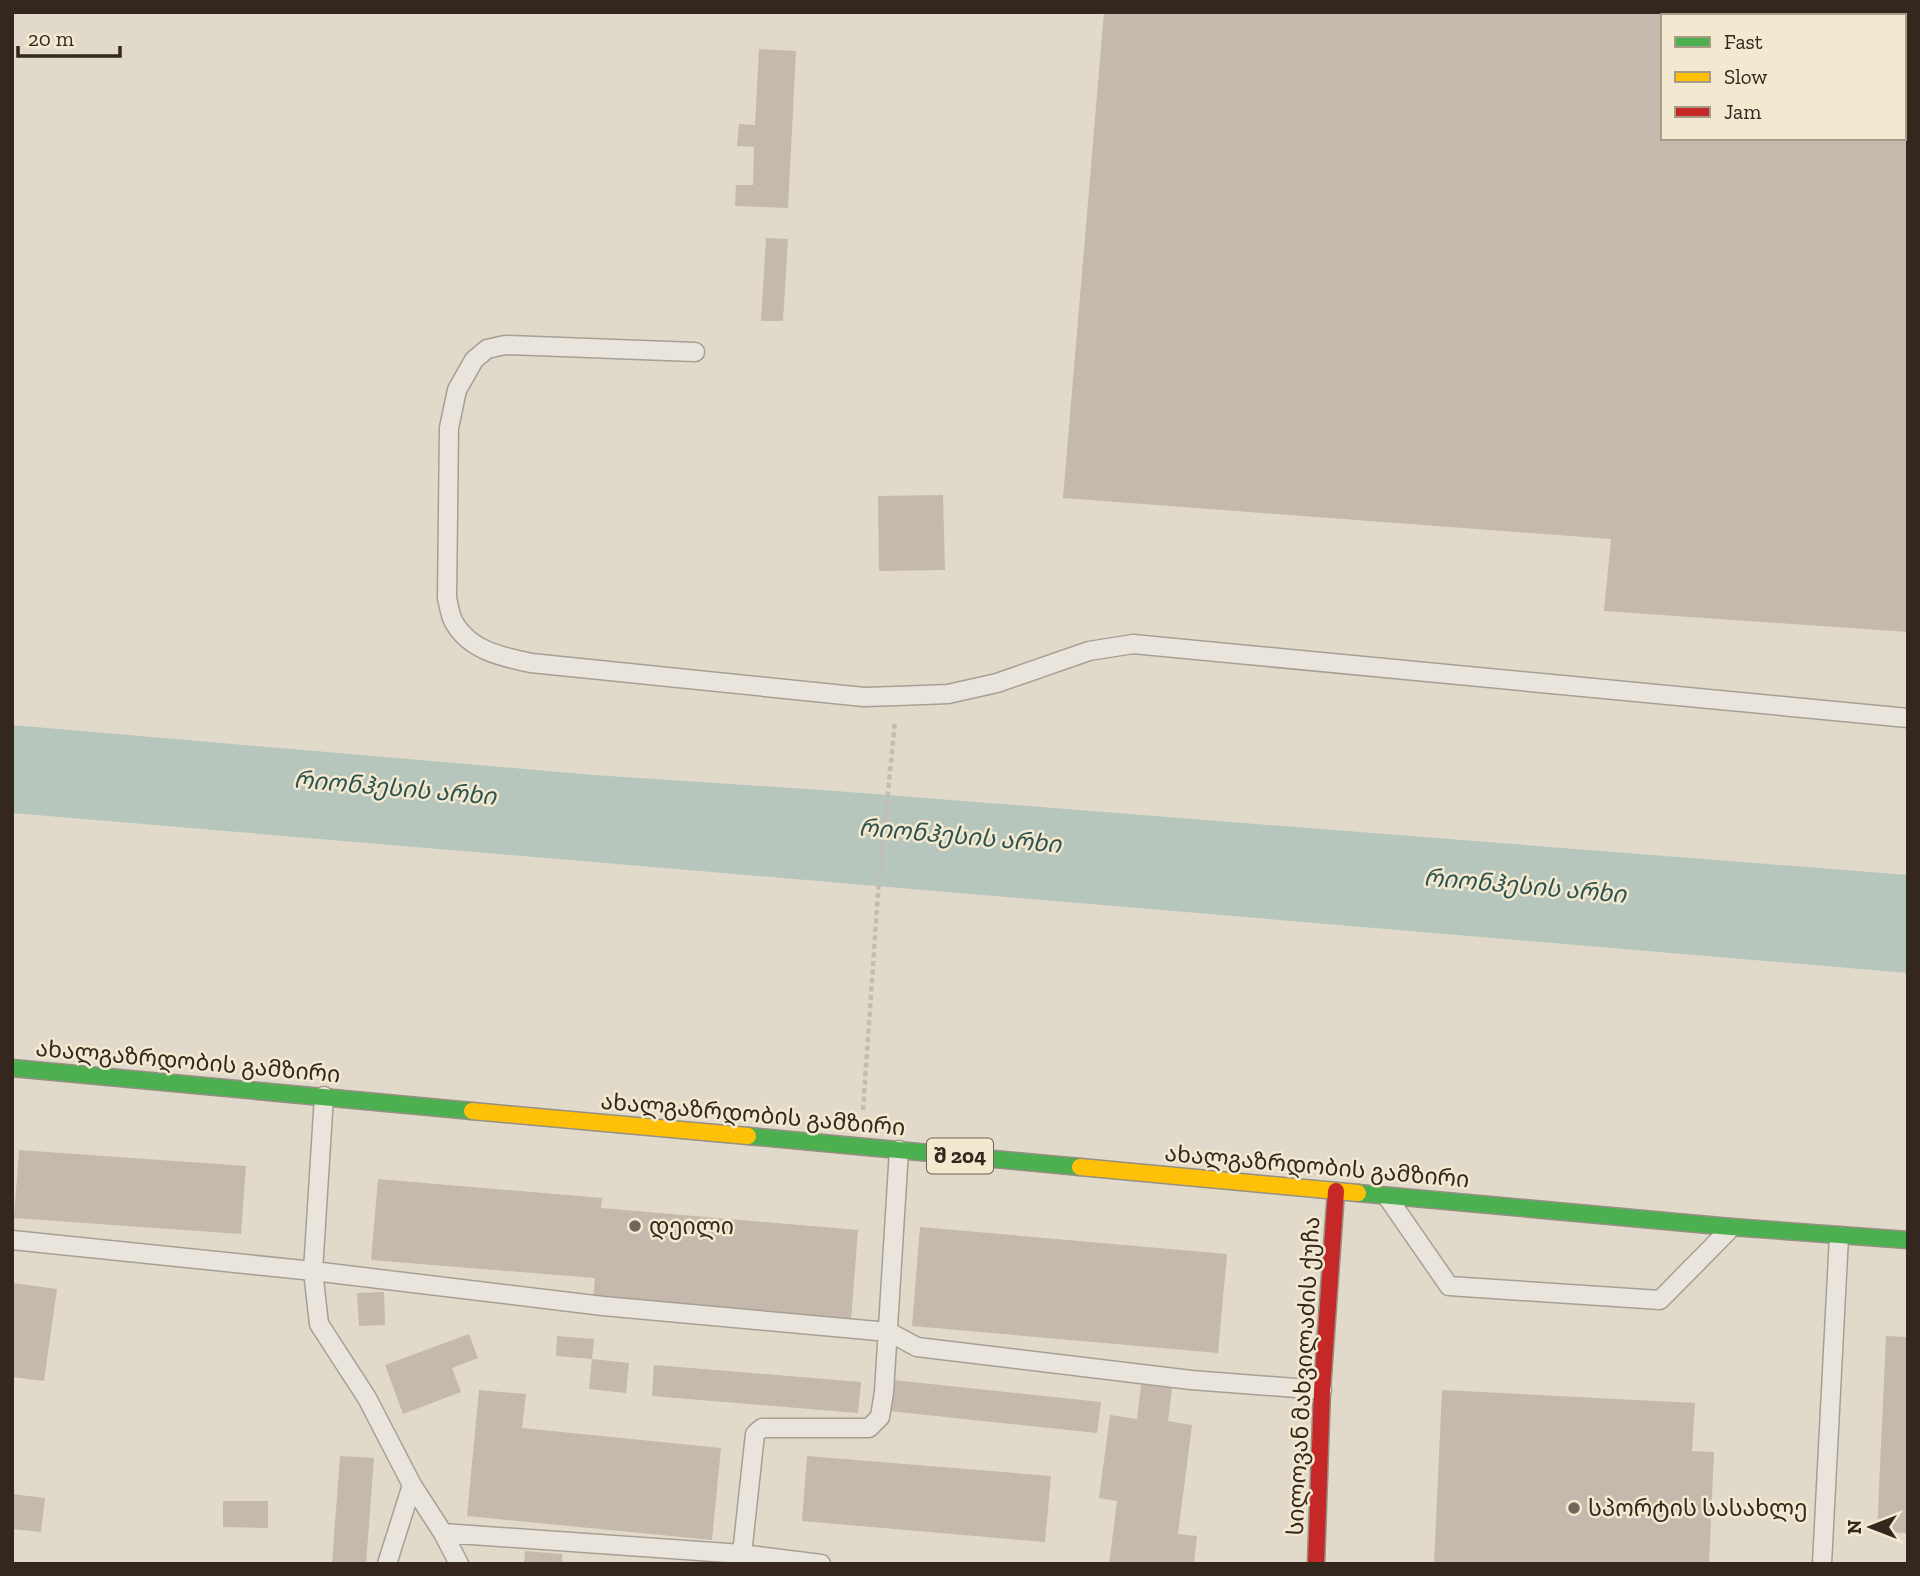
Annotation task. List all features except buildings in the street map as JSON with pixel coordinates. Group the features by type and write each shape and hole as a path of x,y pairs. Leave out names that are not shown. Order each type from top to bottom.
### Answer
{"main road":[{"name":"ახალგაზრდობის გამზირი","path":"12,1068 1731,1227 1908,1240"},
{"name":"სილოვან მახვილაძის ქუჩა","path":"1316,1564 1322,1390 1336,1191"}],"lane":[{"path":"695,352 505,345 487,349 474,360 457,390 449,428 447,598 454,623 472,644 500,656 531,663 863,697 948,694 997,683 1089,651 1133,644 1908,718"},
{"path":"324,1096 313,1271 319,1324 368,1398 412,1485 459,1564"},
{"path":"751,1558 755,1434 762,1428 869,1428 880,1417 889,1332 899,1150"},
{"path":"1386,1195 1449,1286 1660,1300 1731,1227"},
{"path":"1822,1564 1839,1236"},
{"path":"12,1240 313,1271 603,1306 889,1332 917,1347 1191,1380 1322,1390"},
{"path":"387,1564 412,1485"},
{"path":"443,1533 821,1564"}],"path":[{"path":"860,1147 878,893 894,740"}],"water":[{"name":"რიონჰესის არხი","path":"12,725 594,775 823,790 1908,875 1908,973 12,813"}],"traffic: fast":[{"path":"12,1068 472,1111"},
{"path":"748,1136 1080,1167"},
{"path":"1358,1193 1731,1227 1908,1240"}],"traffic: slow":[{"path":"472,1111 748,1136"},
{"path":"1080,1167 1358,1193"}],"traffic: jam":[{"path":"1316,1564 1322,1390 1336,1191"}],"place":[{"name":"დეილი","path":"635,1226"},
{"name":"სპორტის სასახლე","path":"1574,1508"}]}
